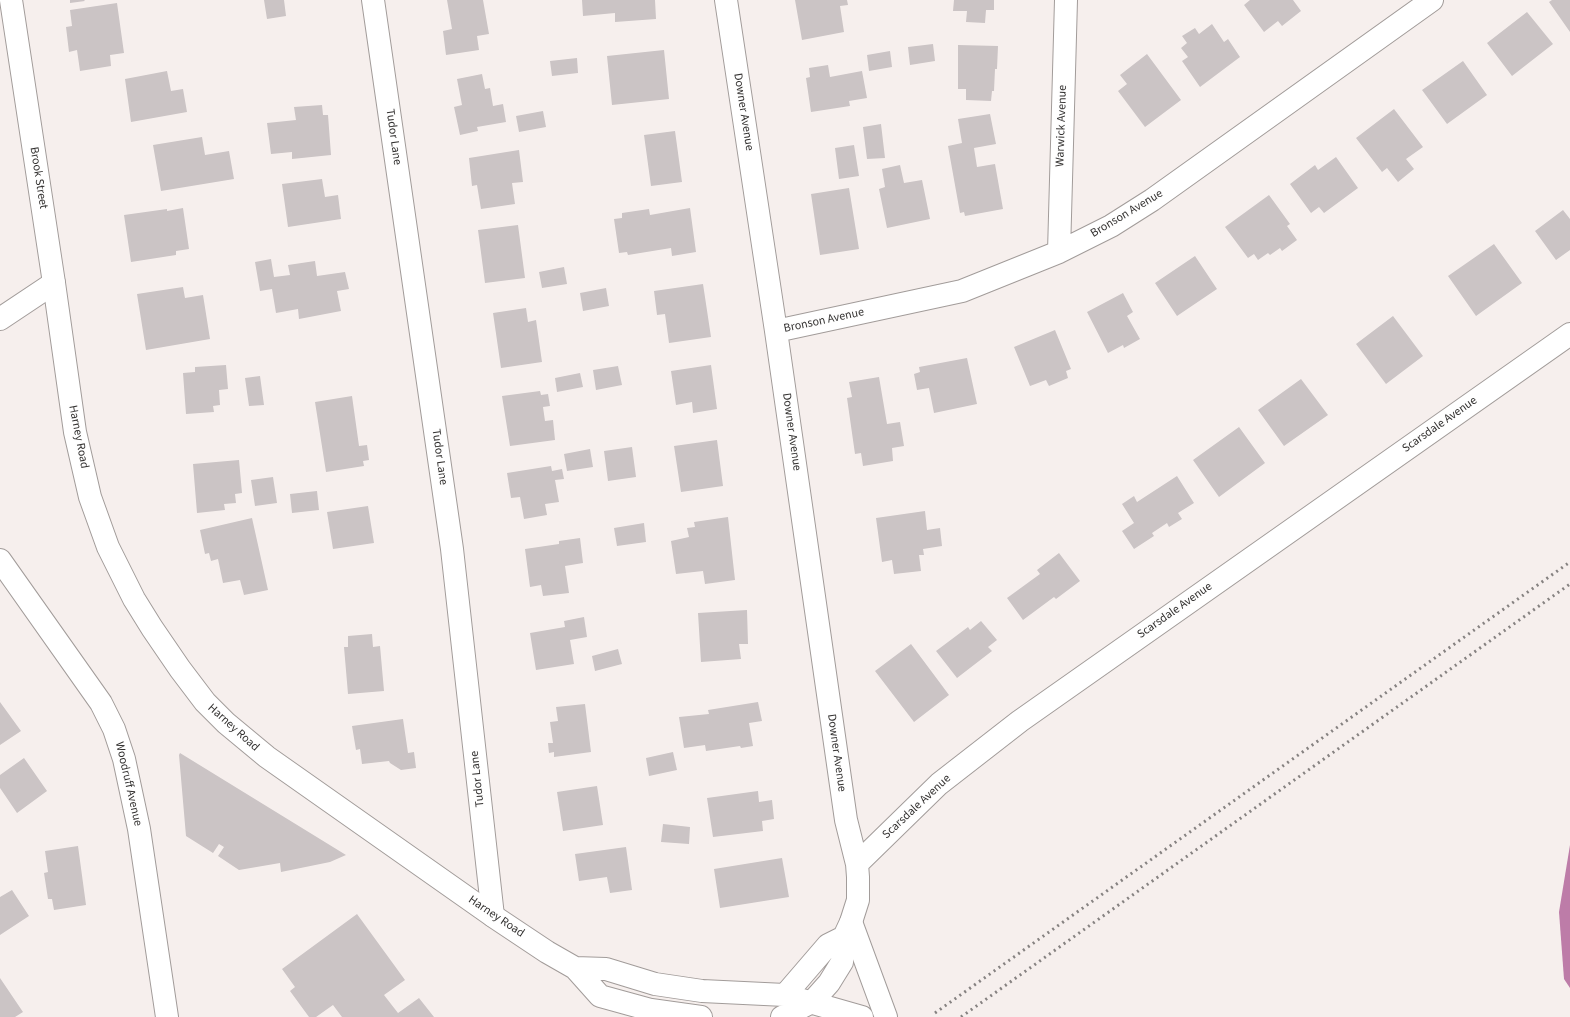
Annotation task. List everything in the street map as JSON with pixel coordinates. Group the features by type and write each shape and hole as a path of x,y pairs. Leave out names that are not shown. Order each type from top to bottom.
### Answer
{"street":[{"name":"Brook Street","path":"11,0 64,357"},
{"name":"Tudor Lane","path":"373,0 452,549 493,916"},
{"name":"Downer Avenue","path":"726,0 776,332 846,820 857,864"},
{"name":"Warwick Avenue","path":"1059,252 1066,0"},
{"name":"Bronson Avenue","path":"776,332 962,291 1059,252 1112,226 1152,200 1432,0"},
{"path":"0,319 54,283"},
{"name":"Scarsdale Avenue","path":"857,864 938,784 1020,721 1570,334"},
{"name":"Harney Road","path":"64,357 75,432 90,497 108,547 134,599 152,628 204,702 226,723 267,757 493,916 547,952 575,968 600,996 612,1017"},
{"name":"Woodruff Avenue","path":"0,560 101,703 114,729 124,759 139,829 167,1017"},
{"path":"782,1017 812,1002 828,983 842,962 847,929 858,900 857,864"},
{"path":"768,1017 828,945 847,929"},
{"path":"847,929 886,1017"},
{"name":"Harney Road","path":"575,968 606,969 655,984 702,991 786,994 862,1017"},
{"path":"600,996 651,1010 701,1017"}],"shaded area":[{"path":"1570,845 1570,988 1564,979 1559,912"}],"building":[{"path":"70,0 84,0 85,1 70,3"},
{"path":"264,0 284,0 286,16 267,19"},
{"path":"447,0 483,0 489,34 477,36 479,50 446,55 443,31 452,29"},
{"path":"582,0 655,0 656,19 615,22 615,13 583,16"},
{"path":"795,0 847,0 848,5 840,6 844,32 802,40"},
{"path":"954,0 994,0 994,10 986,10 985,23 966,22 967,11 953,11"},
{"path":"1250,0 1293,0 1301,11 1282,26 1278,21 1264,32 1244,5"},
{"path":"1552,0 1570,0 1570,32 1549,2"},
{"path":"117,3 124,53 110,55 111,66 80,71 77,50 69,52 66,27 72,26 70,10"},
{"path":"1527,12 1553,44 1512,76 1487,43"},
{"path":"1212,24 1224,42 1228,39 1240,57 1200,87 1182,61 1188,57 1181,48 1187,43 1182,36 1195,28 1199,34"},
{"path":"933,44 935,61 910,65 908,47"},
{"path":"958,45 998,46 997,69 995,69 994,91 992,91 991,101 966,100 966,89 958,89"},
{"path":"664,50 669,99 612,105 607,56"},
{"path":"890,51 892,67 869,71 867,55"},
{"path":"1147,54 1181,100 1145,127 1118,91 1127,84 1120,75"},
{"path":"577,58 578,73 552,76 550,61"},
{"path":"1463,61 1487,95 1447,124 1422,90"},
{"path":"828,65 830,77 862,71 867,98 849,101 850,106 811,112 806,78 810,77 809,68"},
{"path":"167,71 171,91 183,89 187,112 131,122 125,79"},
{"path":"482,74 485,89 490,88 493,106 503,104 506,122 477,127 478,131 460,135 454,107 462,105 457,79"},
{"path":"322,105 323,115 328,115 331,155 292,159 292,152 271,154 267,123 296,120 294,107"},
{"path":"1394,109 1423,147 1406,159 1414,169 1398,182 1387,168 1382,172 1356,138"},
{"path":"543,111 546,127 519,132 516,116"},
{"path":"990,114 996,144 974,148 977,167 995,164 1003,209 965,216 964,212 960,213 948,146 962,143 958,119"},
{"path":"881,124 885,158 867,159 863,127"},
{"path":"675,131 682,182 651,186 644,135"},
{"path":"202,137 205,155 229,151 234,179 161,191 153,145"},
{"path":"854,145 859,176 839,179 835,148"},
{"path":"519,150 523,182 512,183 515,204 481,209 477,185 472,186 469,158"},
{"path":"1336,157 1358,188 1324,213 1319,207 1311,213 1290,184 1315,165 1318,170"},
{"path":"900,165 904,183 922,180 930,219 887,228 879,189 885,187 882,169"},
{"path":"322,179 325,197 338,195 341,219 288,227 282,184"},
{"path":"849,188 859,249 820,255 811,194"},
{"path":"1269,195 1290,224 1287,226 1297,240 1282,251 1280,248 1270,255 1268,253 1258,260 1254,254 1248,258 1225,227"},
{"path":"183,208 189,249 176,251 176,255 131,262 124,215"},
{"path":"690,208 696,252 672,256 671,248 628,255 627,252 619,253 614,219 622,218 622,213 649,209 650,215"},
{"path":"1563,210 1570,219 1570,250 1556,260 1535,231"},
{"path":"518,225 525,278 485,283 478,230"},
{"path":"1494,244 1522,283 1476,316 1448,276"},
{"path":"1195,256 1217,289 1177,316 1155,283"},
{"path":"271,259 274,277 290,275 288,265 315,261 317,276 345,272 349,289 337,291 341,311 299,319 298,309 276,313 272,289 260,291 255,262"},
{"path":"564,267 567,284 542,288 539,272"},
{"path":"703,284 711,337 669,343 665,314 657,315 654,291"},
{"path":"183,287 185,298 203,295 210,339 146,350 137,294"},
{"path":"606,288 609,306 583,311 580,293"},
{"path":"1123,293 1133,312 1127,316 1140,339 1124,348 1123,345 1108,353 1087,312"},
{"path":"526,308 528,322 536,320 542,362 501,368 493,313"},
{"path":"1393,316 1423,356 1386,384 1356,344"},
{"path":"1055,330 1071,369 1066,371 1068,378 1049,386 1046,380 1030,386 1014,347"},
{"path":"967,358 977,404 934,413 929,388 917,390 914,374 920,372 919,367"},
{"path":"226,365 228,389 219,390 220,405 213,406 214,412 186,414 183,373 195,372 195,367"},
{"path":"711,365 717,409 693,413 692,402 676,405 671,371"},
{"path":"618,366 622,385 596,390 593,370"},
{"path":"580,373 583,387 557,392 555,378"},
{"path":"260,376 264,405 249,406 245,378"},
{"path":"879,377 887,424 900,422 904,446 892,448 893,461 863,466 861,453 855,454 847,398 852,397 849,382"},
{"path":"1301,379 1328,415 1284,446 1258,410"},
{"path":"540,391 541,395 548,394 550,406 543,407 545,421 553,420 555,440 510,446 502,396"},
{"path":"352,396 359,446 367,445 369,460 363,461 364,466 326,472 315,402"},
{"path":"1239,427 1265,463 1219,497 1193,460"},
{"path":"717,440 723,486 681,492 674,446"},
{"path":"632,447 636,477 608,481 604,451"},
{"path":"590,449 593,467 567,471 564,454"},
{"path":"239,460 242,493 235,494 236,503 224,504 225,510 197,513 193,464"},
{"path":"551,466 552,471 562,469 564,479 555,480 559,502 545,504 547,515 524,519 520,497 511,498 507,473"},
{"path":"1177,476 1194,503 1178,513 1182,519 1169,527 1167,523 1152,533 1154,536 1134,549 1122,531 1134,523 1122,504 1134,496 1137,502"},
{"path":"273,477 277,503 255,506 251,480"},
{"path":"317,491 319,510 292,513 290,494"},
{"path":"368,506 374,543 333,549 327,512"},
{"path":"925,511 927,530 940,528 942,546 923,549 924,555 919,555 921,571 894,574 892,560 882,562 876,518"},
{"path":"728,517 735,580 705,584 703,571 676,574 671,541 689,537 687,528 695,527 694,522"},
{"path":"252,518 268,590 244,595 240,580 223,583 218,559 211,561 209,553 205,554 200,530"},
{"path":"644,523 646,542 617,546 614,528"},
{"path":"580,538 583,563 565,566 569,593 543,596 541,585 530,587 525,549 559,544 559,541"},
{"path":"1059,553 1080,581 1056,599 1054,597 1023,620 1007,598 1040,574 1037,570"},
{"path":"747,610 748,644 739,644 741,659 701,662 698,613"},
{"path":"584,617 587,637 570,640 574,664 536,670 530,633 565,627 564,621"},
{"path":"981,621 997,640 988,647 992,651 957,678 936,651 968,627 970,630"},
{"path":"372,634 373,647 380,646 384,691 348,694 344,647 348,647 348,636"},
{"path":"911,644 949,695 914,722 875,671"},
{"path":"618,649 622,664 595,671 592,656"},
{"path":"0,702 21,731 0,745"},
{"path":"758,702 762,721 749,723 753,746 741,748 740,746 706,751 705,745 684,748 679,717 709,714 708,710"},
{"path":"585,704 591,752 554,757 554,752 549,753 548,743 553,743 550,722 558,721 556,707"},
{"path":"403,719 408,753 414,752 416,768 401,770 389,761 362,764 360,749 356,750 352,726"},
{"path":"673,752 677,770 649,776 646,758"},
{"path":"180,753 346,855 330,862 281,872 280,863 239,870 218,856 224,847 219,844 213,853 186,836"},
{"path":"24,758 47,791 17,813 0,788 0,775"},
{"path":"597,786 603,825 563,831 557,792"},
{"path":"758,791 759,802 772,800 774,819 762,821 763,831 713,837 707,798"},
{"path":"663,824 690,827 689,844 661,842"},
{"path":"78,846 86,905 54,910 52,899 48,899 44,873 48,872 45,851"},
{"path":"626,847 632,890 610,893 607,877 579,881 575,854"},
{"path":"782,858 789,897 720,908 714,869"},
{"path":"12,890 29,916 0,935 0,897"},
{"path":"357,914 405,980 384,995 398,1013 419,998 434,1017 342,1017 333,1005 316,1017 309,1017 290,991 295,987 282,969"},
{"path":"0,978 23,1012 15,1017 0,1017"}],"railway":[{"path":"935,1013 1570,562"},
{"path":"961,1017 1570,584"}]}
